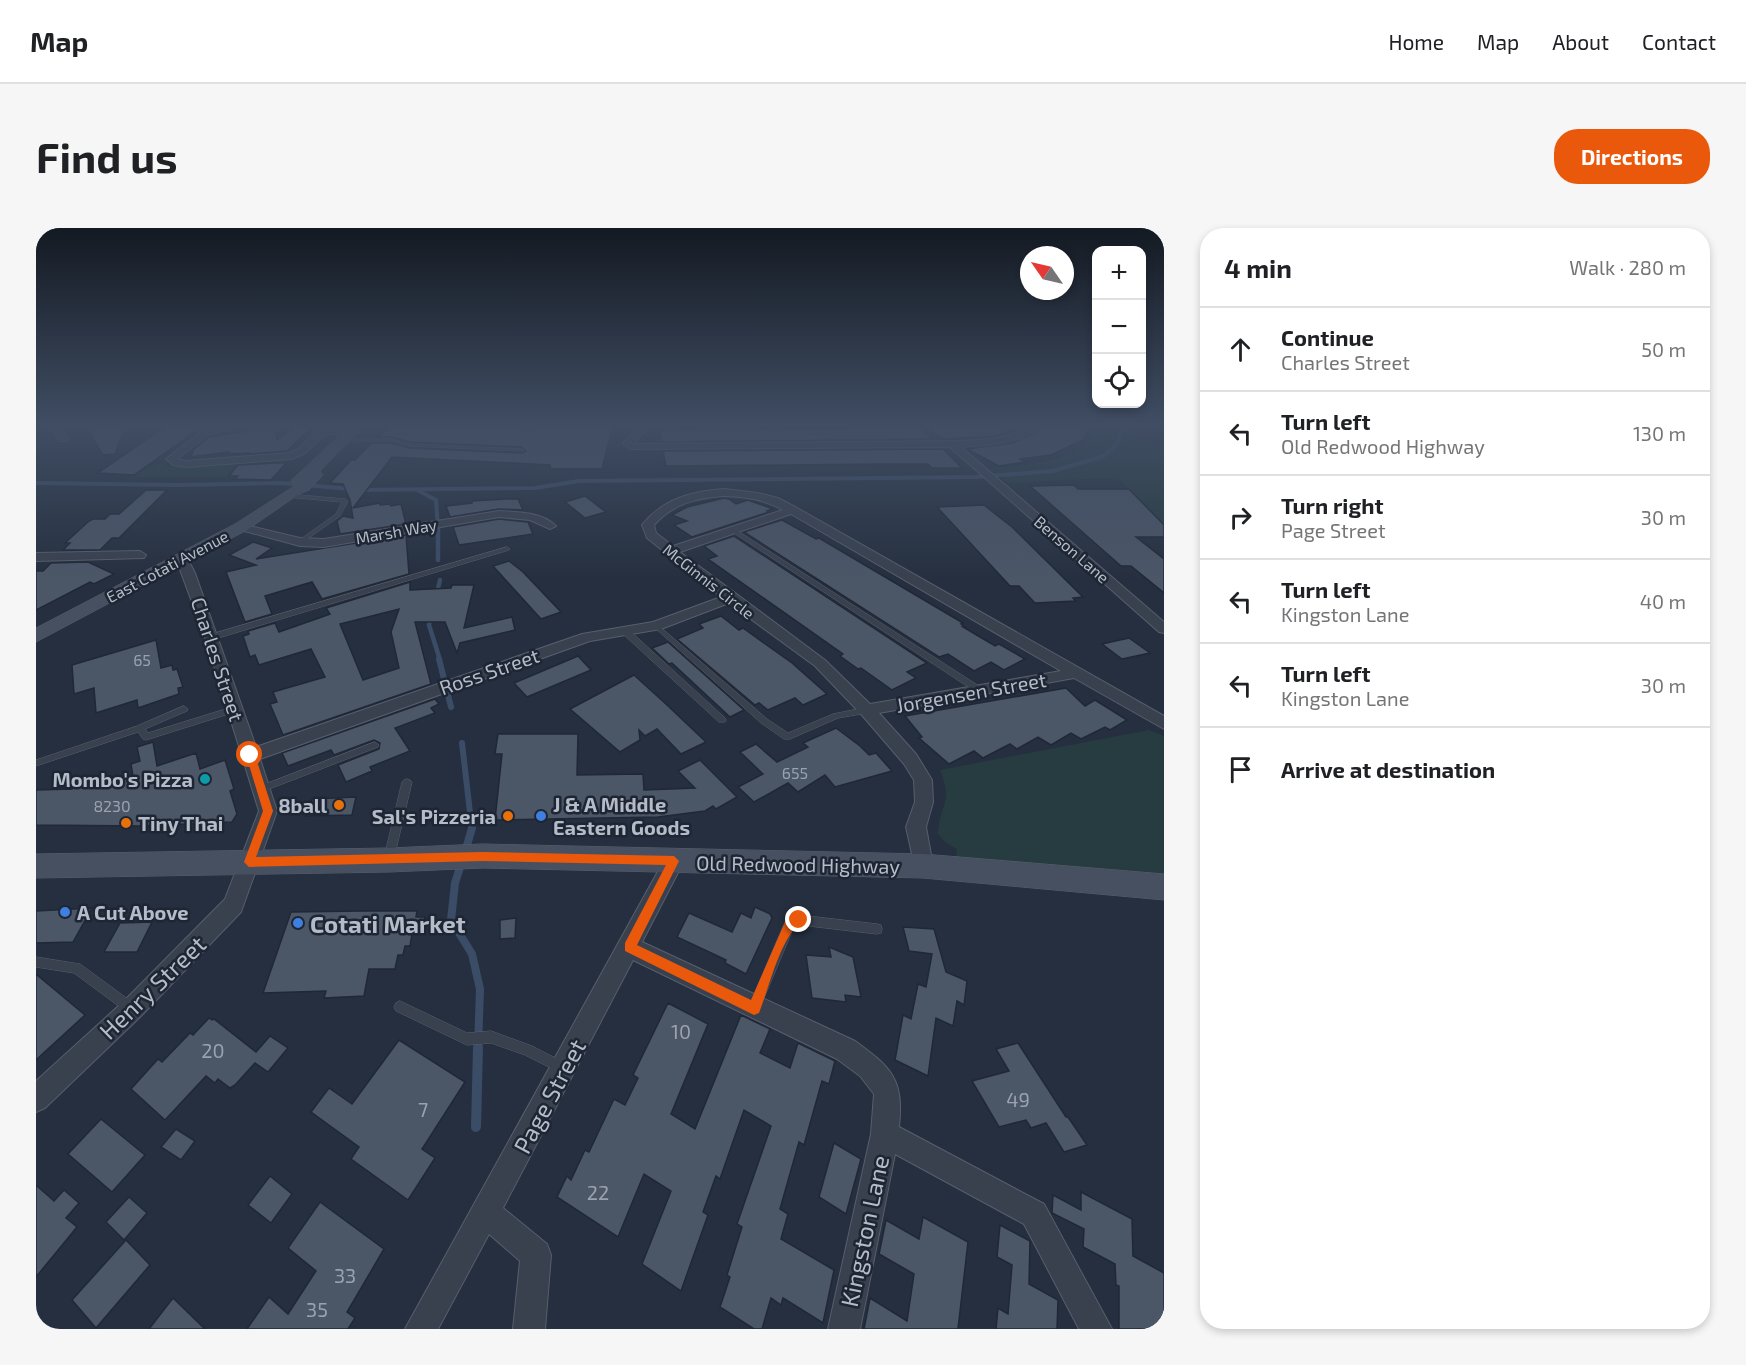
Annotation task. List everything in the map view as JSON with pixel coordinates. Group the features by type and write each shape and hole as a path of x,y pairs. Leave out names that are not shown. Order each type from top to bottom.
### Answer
{"main road":[{"name":"East Cotati Avenue","path":"36,636 241,527 307,477"},
{"name":"Old Redwood Highway","path":"41,869 483,856 923,866 1164,887"}],"street":[{"name":"Benson Lane","path":"990,477 1164,629"},
{"name":"McGinnis Circle","path":"923,866 916,827 924,802 923,780 910,759 867,710 820,663 731,598 651,535 648,525 657,513 671,504 691,497 735,492 774,500 1164,723"},
{"path":"670,551 793,510"},
{"name":"Marsh Way","path":"241,527 300,542 324,543 499,514 527,516 550,526"},
{"path":"36,557 140,555"},
{"name":"Charles Street","path":"182,559 212,637 268,811 249,862"},
{"name":"Ross Street","path":"250,755 586,638 627,633 656,626 731,598"},
{"name":"Jorgensen Street","path":"867,710 1076,673"},
{"name":"Page Street","path":"421,1329 630,947 674,861"},
{"name":"Henry Street","path":"36,1099 132,1009 233,905 249,862"},
{"name":"Kingston Lane","path":"630,947 846,1050 869,1067 887,1089 888,1109 885,1134 844,1329"},
{"name":"Kingston Lane","path":"885,1134 1034,1214 1096,1329"},
{"path":"486,1213 536,1254 529,1329"}],"lane":[{"path":"300,542 338,515 345,501 301,484"},
{"path":"733,530 979,690"},
{"path":"212,637 507,549"},
{"path":"656,626 764,721 787,737 836,716 867,710"},
{"path":"627,633 722,720"},
{"path":"36,763 140,728 184,709"},
{"path":"140,728 146,737 235,709"},
{"path":"261,789 375,745"},
{"path":"388,860 407,782"},
{"path":"754,1008 789,926 799,920 877,929"},
{"path":"36,962 76,968 132,1009"},
{"path":"400,1006 467,1039 491,1037 528,1050 564,1068"}],"green space":[{"path":"1001,477 1164,477 1164,527 1121,481 1106,478 1008,483"},
{"path":"1149,730 1164,736 1164,874 969,860 956,857 957,849 945,842 938,834 946,798 940,770"}],"building":[{"path":"237,477 273,477 271,480 235,479"},
{"path":"335,477 376,477 353,508 380,503 380,505 390,504 391,506 401,504 406,524 340,534 337,521 343,516 353,518 350,500 343,484 330,483"},
{"path":"1074,485 1078,489 1129,489 1164,525 1164,537 1136,537 1164,559 1164,593 1131,566 1121,566 1030,486"},
{"path":"146,490 167,490 119,538 112,538 100,550 63,550 70,543 65,543 89,521 105,519 110,514 119,514"},
{"path":"585,496 606,512 585,518 565,502"},
{"path":"724,498 736,504 748,500 773,509 692,537 674,525 687,521 672,515 687,507"},
{"path":"518,499 523,510 499,509 450,517 446,506 472,503 472,501"},
{"path":"984,505 1012,527 1083,597 1073,598 1076,601 1035,603 1019,586 1010,586 937,507"},
{"path":"499,519 528,522 533,534 459,545 453,527"},
{"path":"782,520 816,539 819,538 963,623 961,624 965,627 963,627 995,646 999,644 1025,659 1004,670 991,662 974,671 948,654 939,657 744,532"},
{"path":"406,535 409,574 322,599 312,582 265,596 272,614 245,622 226,572 256,565 229,555 253,542 272,548 256,559"},
{"path":"734,536 927,663 907,672 916,678 892,690 861,668 858,669 840,656 843,654 708,559 717,556 704,546"},
{"path":"509,561 523,572 561,612 541,619 493,566"},
{"path":"88,562 114,574 94,584 90,582 36,610 36,571 43,571 51,563"},
{"path":"410,582 410,590 474,585 464,628 512,617 515,630 460,643 457,653 445,622 415,622 431,684 283,735 270,704 277,702 273,692 325,677 311,649 259,665 255,655 250,657 243,636 249,634 248,631 275,623 279,632 330,614 326,608","holes":["399,609 391,632 399,668 363,680 340,624"]},
{"path":"721,616 739,630 743,628 792,663 827,694 803,705 795,698 768,710 759,703 755,705 677,639 703,628 699,624"},
{"path":"1129,638 1150,653 1122,659 1102,644"},
{"path":"156,640 161,668 172,665 173,670 177,669 183,687 178,688 179,694 138,708 137,700 96,713 94,688 74,694 72,665"},
{"path":"668,642 744,710 730,717 672,663 669,664 652,648"},
{"path":"578,656 591,670 527,697 514,683"},
{"path":"634,675 706,742 681,754 657,729 645,736 639,730 640,740 620,752 570,709"},
{"path":"1066,688 1085,706 1095,700 1127,720 1110,730 1105,727 1081,739 1071,733 1051,745 1038,737 1017,749 1010,744 983,758 974,751 949,764 919,738 922,737 905,716"},
{"path":"435,699 439,704 431,708 435,713 395,728 410,751 370,767 372,771 346,782 338,765 379,749 380,743 374,740 334,755 331,750 288,766 282,753"},
{"path":"836,728 869,755 876,753 892,771 835,787 825,775 798,792 788,783 754,802 738,787 763,774 740,752 756,744 777,762 808,747 803,743"},
{"path":"498,734 578,734 577,775 643,774 644,790 695,788 678,771 700,760 737,797 716,809 713,806 705,811 658,817 495,820 502,754 495,754"},
{"path":"153,742 157,766 196,753 200,769 225,760 234,789 230,791 237,814 232,822 140,826 36,825 36,790 72,789 81,777 133,776 131,764 140,761 137,747"},
{"path":"356,797 352,815 306,816 312,799"},
{"path":"755,907 770,914 772,918 746,974 725,963 726,960 677,937 689,913 732,932 741,913 751,918"},
{"path":"92,908 73,942 36,943 36,911"},
{"path":"417,911 416,917 425,917 422,934 412,934 410,946 405,946 403,955 398,955 395,969 369,969 364,996 324,998 326,991 263,993 291,912"},
{"path":"516,918 515,938 500,939 500,920"},
{"path":"152,922 137,952 104,952 120,923"},
{"path":"903,927 934,929 946,972 967,981 964,1005 957,1001 953,1026 936,1018 928,1076 895,1060 903,1015 911,1019 918,984 926,987 932,954 909,951"},
{"path":"829,947 853,957 861,997 845,995 846,1002 812,998 806,955 831,957"},
{"path":"36,974 85,1015 36,1060"},
{"path":"668,1003 708,1024 671,1114 695,1129 741,1015 770,1029 760,1053 790,1068 798,1043 835,1061 829,1084 822,1081 804,1145 799,1142 780,1209 788,1214 781,1239 834,1270 823,1323 783,1298 781,1305 771,1298 762,1329 754,1329 720,1307 742,1227 737,1224 771,1126 744,1110 720,1179 716,1176 703,1212 708,1215 681,1291 642,1264 671,1191 644,1174 618,1237 557,1197 567,1176 571,1180 585,1150 589,1152 614,1099 625,1105 638,1078 633,1075"},
{"path":"209,1018 214,1019 256,1052 270,1036 288,1048 268,1072 255,1063 230,1088 218,1079 215,1083 206,1076 165,1120 131,1089 158,1059 162,1062 190,1033 193,1035"},
{"path":"399,1040 465,1082 422,1149 435,1158 408,1200 351,1159 359,1147 311,1112 329,1088 352,1104"},
{"path":"1018,1043 1087,1145 1064,1152 1046,1123 1031,1128 1026,1120 999,1127 972,1081 1009,1071 996,1049"},
{"path":"101,1119 145,1155 112,1192 68,1154"},
{"path":"176,1129 195,1141 181,1160 161,1147"},
{"path":"834,1143 861,1159 846,1214 819,1197"},
{"path":"270,1176 292,1194 271,1223 248,1205"},
{"path":"36,1185 54,1201 64,1190 79,1203 66,1218 77,1227 36,1277"},
{"path":"1081,1192 1132,1219 1133,1256 1164,1273 1164,1329 1119,1329 1119,1286 1116,1285 1115,1264 1083,1247 1084,1229 1052,1213 1053,1195 1081,1210"},
{"path":"129,1197 147,1213 124,1240 106,1222"},
{"path":"320,1202 384,1249 347,1312 355,1318 348,1329 247,1329 269,1297 288,1314 316,1271 288,1248"},
{"path":"923,1217 968,1242 958,1329 864,1329 870,1298 907,1321 914,1274 879,1254 886,1220 919,1239"},
{"path":"1000,1225 1030,1241 1029,1284 1058,1300 1057,1329 996,1329 998,1308 1008,1314 1012,1265 997,1257"},
{"path":"126,1240 150,1265 96,1328 72,1300"},
{"path":"173,1298 205,1329 149,1329"}],"waterway":[{"path":"361,490 535,488 579,481 938,477"},
{"path":"36,483 178,485 281,483 351,489"},
{"path":"419,491 436,500 438,529"},
{"path":"438,529 438,560"},
{"path":"436,597 440,580"},
{"path":"431,615 429,625 440,660"},
{"path":"439,659 451,707"},
{"path":"462,743 472,829"},
{"path":"465,852 472,829"},
{"path":"462,861 455,883 451,920 472,954 480,989 478,1048"},
{"path":"476,1127 478,1047"}],"place":[{"name":"Mombo's Pizza","path":"205,779"},
{"name":"8ball","path":"339,805"},
{"name":"Sal's Pizzeria","path":"508,816"},
{"name":"J & A Middle Eastern Goods","path":"541,816"},
{"name":"Tiny Thai","path":"126,823"},
{"name":"A Cut Above","path":"65,912"},
{"name":"Cotati Market","path":"298,923"}],"route":[{"path":"250,755 268,811 249,862 388,860 447,856 674,861 630,947 754,1008 781,940 789,926 799,920"}]}
